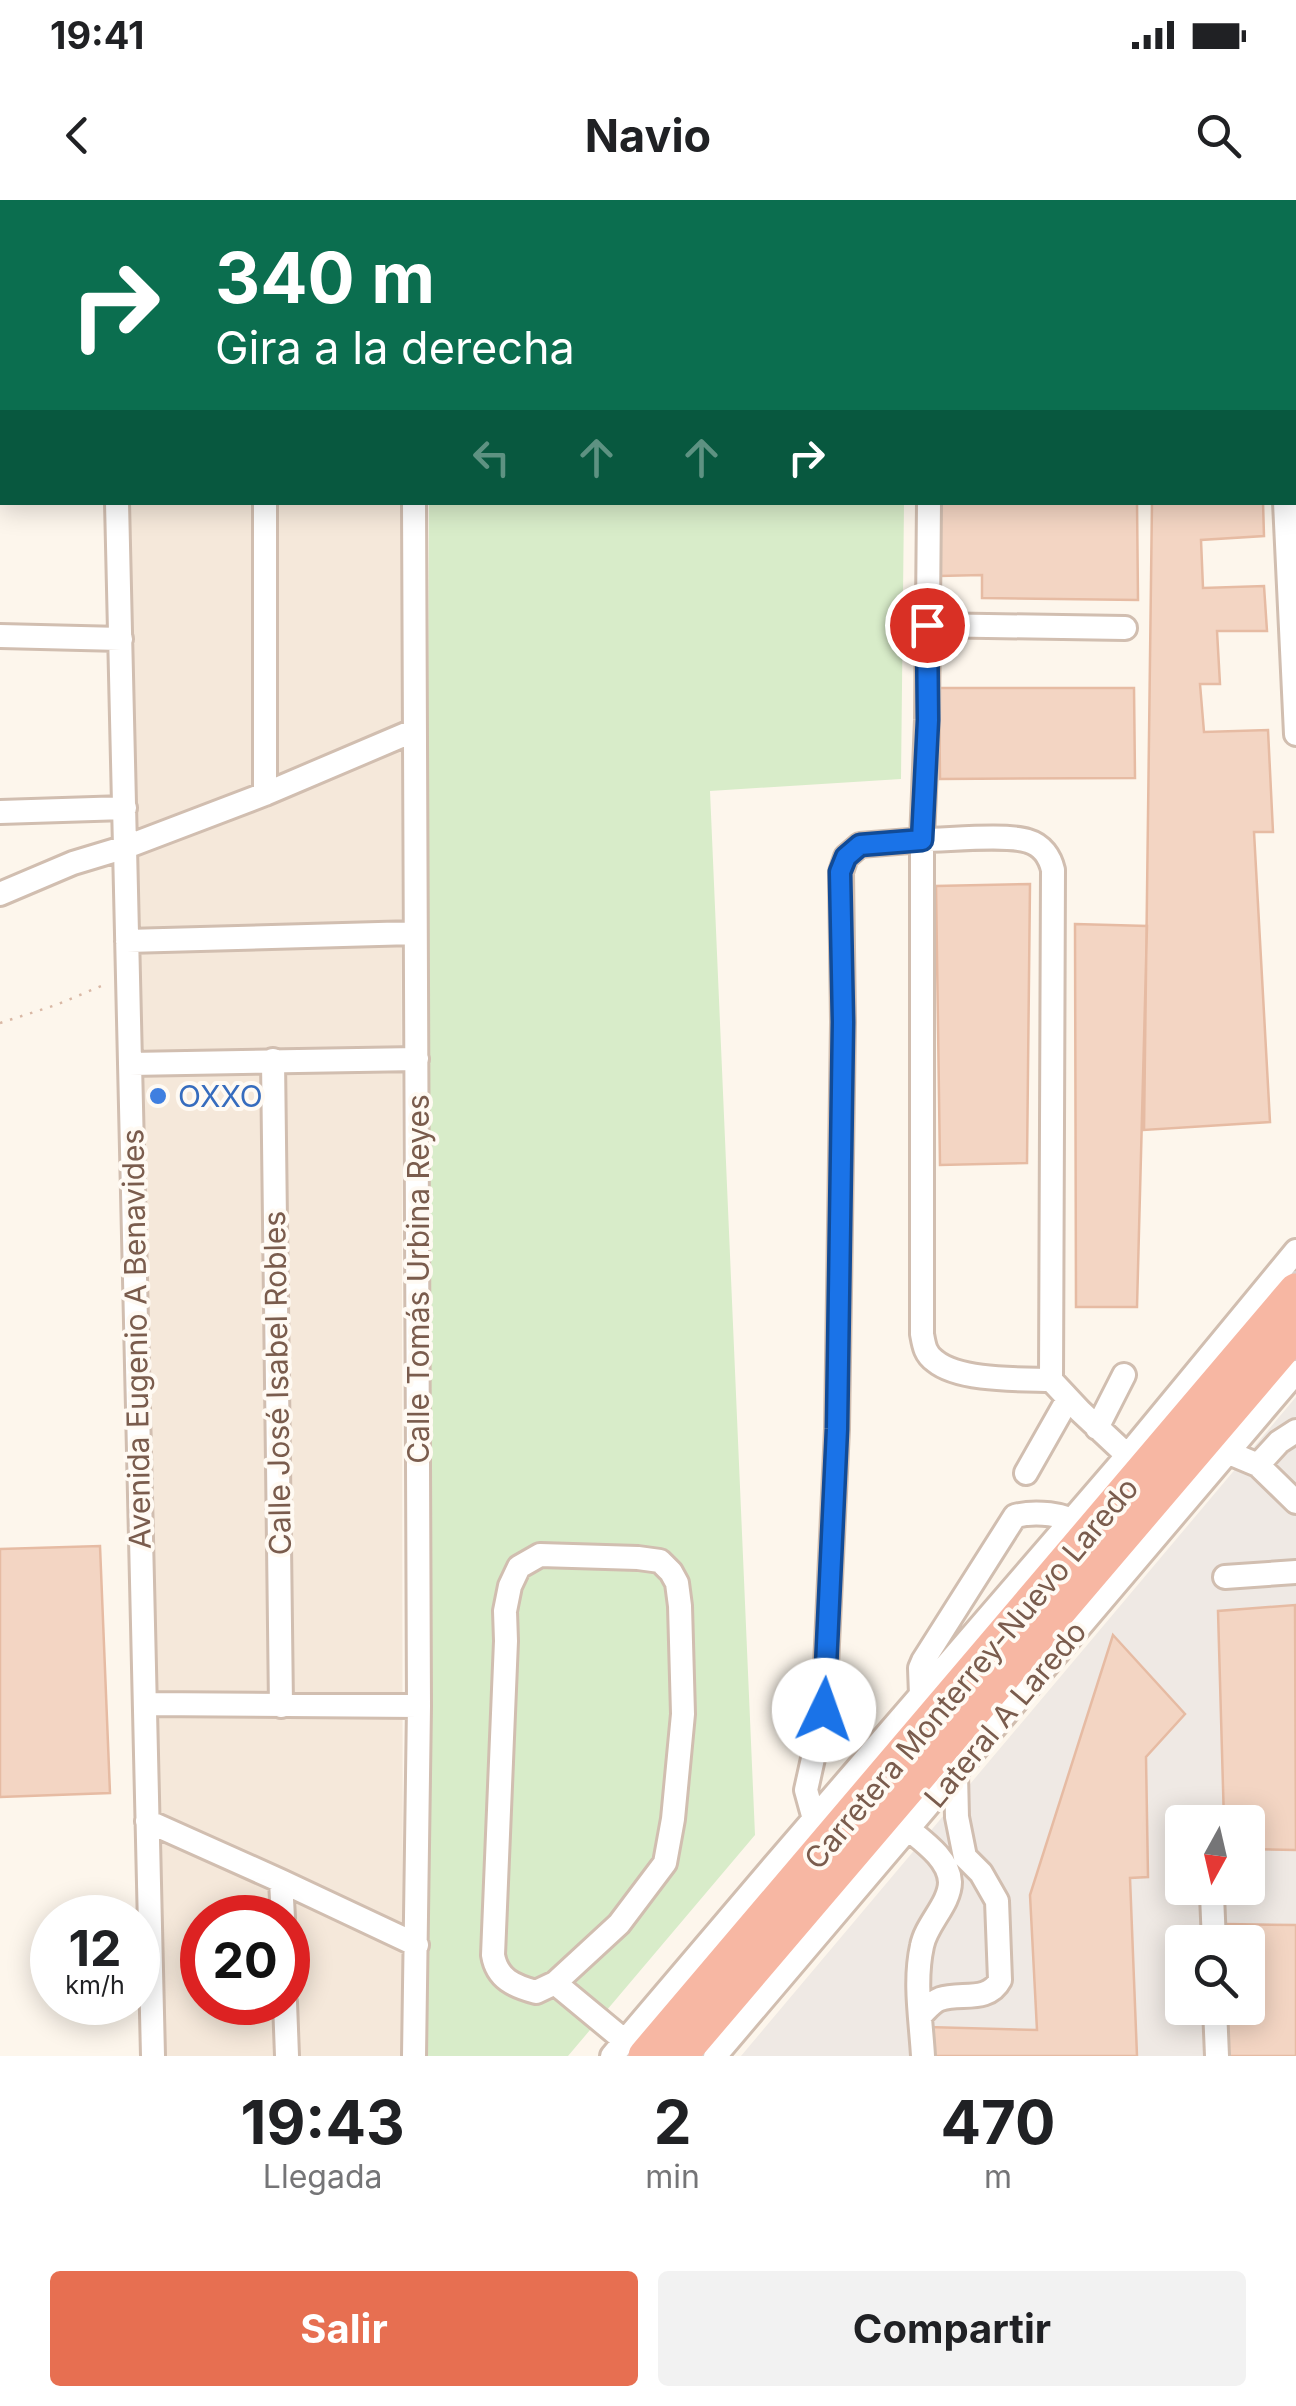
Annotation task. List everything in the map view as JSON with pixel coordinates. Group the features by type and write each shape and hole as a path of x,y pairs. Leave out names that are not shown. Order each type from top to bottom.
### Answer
{"highway":[{"name":"Carretera Monterrey-Nuevo Laredo","path":"628,2051 1136,1463 1296,1291"},
{"path":"679,2056 1296,1332"}],"street":[{"name":"Avenida Eugenio A Benavides","path":"117,505 154,2056"},
{"path":"265,505 265,794"},
{"name":"Calle Tomás Urbina Reyes","path":"414,505 419,1706 414,2056"},
{"path":"929,505 928,720 922,840 922,1334 925,1350 946,1368 1051,1380"},
{"path":"1285,505 1296,734"},
{"path":"927,625 1124,628"},
{"path":"0,636 120,639"},
{"path":"0,894 72,863 126,847 265,794 414,731"},
{"path":"0,812 125,808"},
{"path":"814,1818 806,1790 824,1710 837,1429 843,1022 840,872 846,857 860,845 1012,839 1030,841 1050,858 1054,870 1051,1380 1136,1463 1296,1251"},
{"path":"128,941 414,934"},
{"path":"130,1064 417,1059"},
{"name":"Calle José Isabel Robles","path":"273,1060 282,1706"},
{"name":"Lateral A Laredo","path":"715,2056 1296,1372"},
{"path":"1097,1428 1124,1375"},
{"path":"1026,1473 1068,1399"},
{"path":"1258,1465 1278,1442 1296,1431"},
{"path":"1227,1452 1258,1465 1296,1502"},
{"path":"555,1982 628,2051 814,1818 921,1695 1082,1526 1038,1514 1015,1516 923,1661 921,1695"},
{"path":"540,1555 660,1561 677,1583 683,1714 674,1820 665,1863 619,1924 555,1982 536,1992 522,1988 506,1981 495,1968 493,1955 505,1611 510,1586 519,1567 540,1555"},
{"path":"1225,1577 1296,1572"},
{"path":"145,1704 419,1706"},
{"path":"922,2056 918,1987 922,1946 948,1893 956,1863 956,1774"},
{"path":"148,1820 417,1945"},
{"path":"908,1828 932,1849 991,1887 997,1901 997,1987 984,1994 939,2000 921,2015"},
{"path":"282,1880 282,1895"},
{"path":"286,2025 287,2056"},
{"path":"1216,2025 1217,2056"}],"path":[{"path":"0,1024 128,974"}],"shaded area":[{"path":"124,505 401,505 403,2056 162,2056"},
{"path":"1296,1397 1296,2056 741,2056"}],"green space":[{"path":"429,505 904,505 901,779 710,791 755,1835 568,2056 422,2056"}],"building":[{"path":"938,505 1137,505 1138,600 982,598 982,575 939,576"},
{"path":"1152,505 1263,505 1264,536 1201,540 1203,588 1264,586 1267,631 1217,631 1220,684 1200,684 1204,732 1268,730 1273,832 1254,832 1270,1122 1144,1130"},
{"path":"939,688 1134,688 1135,778 940,779"},
{"path":"1030,884 1027,1163 940,1165 936,886"},
{"path":"1075,924 1147,926 1137,1307 1076,1307"},
{"path":"100,1546 110,1793 0,1797 0,1549"},
{"path":"1295,1605 1296,1850 1265,1849 1265,1805 1224,1805 1218,1611"},
{"path":"1113,1635 1185,1714 1146,1757 1148,1877 1130,1878 1137,2056 930,2056 928,2027 1037,2030 1030,1895"},
{"path":"1225,1924 1296,1925 1296,2056 1229,2056 1228,2025 1265,2025 1265,1925"}],"place":[{"name":"OXXO","path":"158,1096"}],"route":[{"path":"824,1710 837,1429 843,1022 840,872 846,857 860,845 922,840 928,720 927,625"}]}
